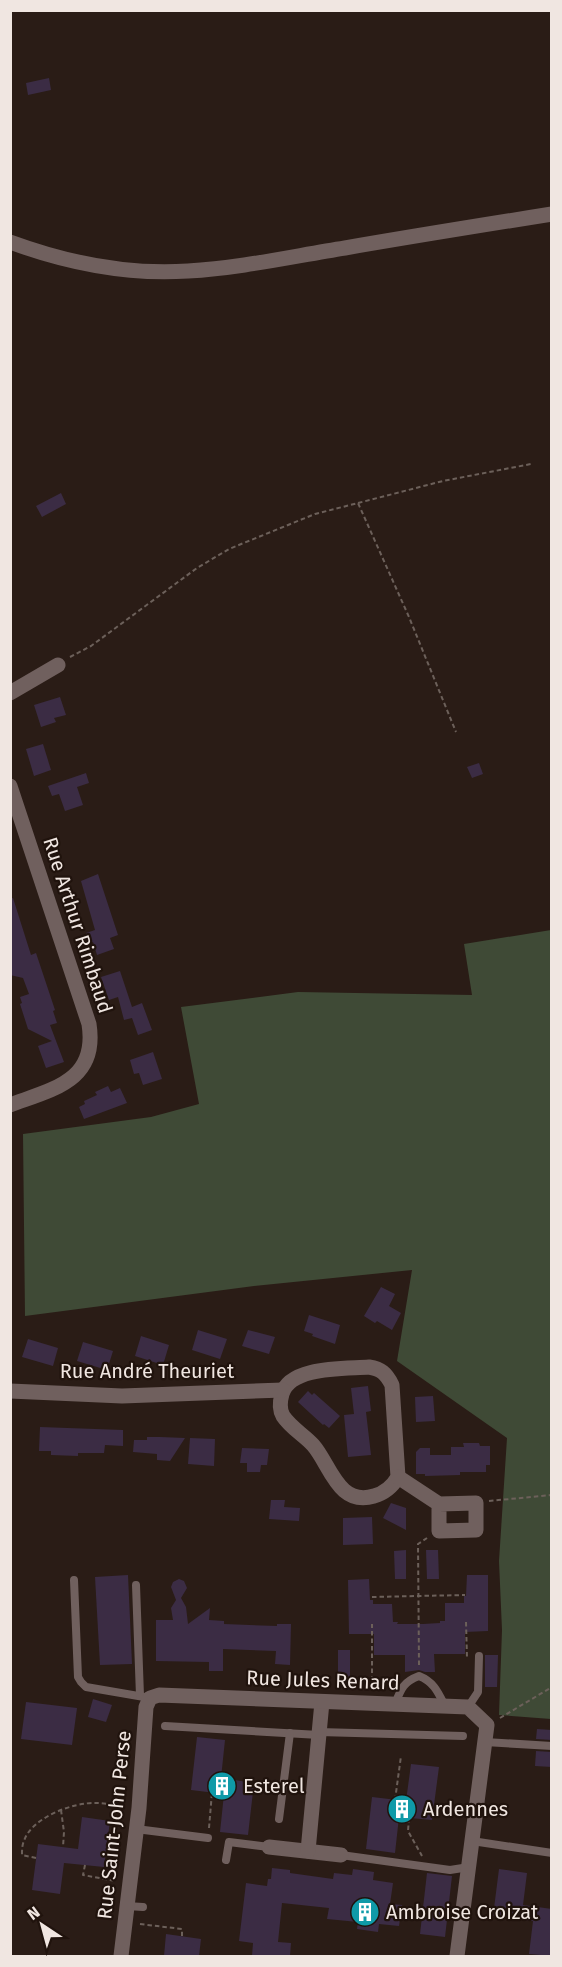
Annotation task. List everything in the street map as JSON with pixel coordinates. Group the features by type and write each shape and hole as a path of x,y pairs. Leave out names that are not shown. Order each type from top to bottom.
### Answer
{"street":[{"path":"10,242 75,262 156,271 188,271 258,262 552,214"},
{"path":"10,693 58,665"},
{"name":"Rue Arthur Rimbaud","path":"10,786 89,1024 91,1037 86,1060 81,1071 73,1079 63,1086 10,1105"},
{"path":"369,1367 379,1369 387,1375 392,1385 398,1477 393,1486 382,1494 370,1497 355,1496 343,1491 335,1481 325,1460 282,1414 280,1402 283,1390 289,1382 297,1376 308,1373 369,1367"},
{"name":"Rue André Theuriet","path":"10,1391 122,1396 283,1390"},
{"path":"398,1477 439,1504 476,1503 476,1530 439,1531 439,1504"},
{"name":"Rue Jules Renard","path":"145,1697 159,1695 468,1707"},
{"name":"Rue Saint-John Perse","path":"121,1956 139,1808 145,1697"},
{"path":"308,1851 322,1702"},
{"path":"457,1956 487,1725 468,1707"},
{"path":"269,1847 341,1855"}],"lane":[{"path":"74,1580 78,1677 81,1682 86,1687 145,1697 136,1585"},
{"path":"468,1707 478,1692 479,1656"},
{"path":"395,1704 402,1688 409,1680 419,1676 428,1680 437,1689 445,1706"},
{"path":"165,1726 290,1733 462,1736"},
{"path":"279,1819 290,1733"},
{"path":"485,1742 552,1746"},
{"path":"136,1830 208,1838"},
{"path":"472,1841 552,1853"},
{"path":"226,1860 229,1842 269,1847"},
{"path":"341,1855 450,1870 469,1868"},
{"path":"127,1906 143,1907"}],"path":[{"path":"58,665 91,646 197,568 229,549 315,514 443,481 531,464"},
{"path":"358,503 409,617 456,732"},
{"path":"476,1503 552,1495"},
{"path":"419,1676 418,1544 439,1531"},
{"path":"372,1598 465,1595"},
{"path":"372,1624 372,1704"},
{"path":"487,1725 552,1687"},
{"path":"395,1800 401,1756"},
{"path":"208,1838 212,1792"},
{"path":"36,1858 22,1855 23,1841 43,1818 82,1803 139,1808"},
{"path":"62,1810 63,1847"},
{"path":"409,1818 408,1831 425,1859 423,1866"},
{"path":"85,1865 83,1875 130,1884"},
{"path":"125,1922 182,1929 182,1936"}],"green space":[{"path":"552,930 551,1719 499,1715 502,1630 499,1561 507,1438 397,1361 412,1270 254,1286 25,1316 23,1134 151,1117 199,1104 181,1007 298,992 472,995 464,944"}],"building":[{"path":"49,78 51,90 28,95 26,83"},
{"path":"61,493 66,504 42,517 36,506"},
{"path":"60,697 66,715 54,718 56,722 41,727 34,705"},
{"path":"43,744 51,770 34,776 26,749"},
{"path":"479,763 483,774 472,778 467,767"},
{"path":"86,773 89,783 77,787 83,805 65,811 59,794 52,796 48,786"},
{"path":"98,874 118,935 110,938 114,949 97,955 93,942 90,943 86,933 95,930 81,881"},
{"path":"13,898 31,955 36,953 55,1010 53,1011 57,1023 50,1025 64,1062 46,1068 38,1046 52,1041 28,1029 20,997 29,994 23,978 10,975 10,899"},
{"path":"120,971 132,1007 142,1003 152,1030 138,1035 132,1018 124,1020 118,997 109,1000 101,977"},
{"path":"153,1052 162,1079 143,1085 139,1073 134,1074 130,1060"},
{"path":"108,1086 111,1092 120,1088 127,1103 84,1119 79,1107 85,1104 84,1101 97,1095 95,1092"},
{"path":"381,1287 395,1294 389,1306 401,1313 392,1330 364,1316"},
{"path":"309,1315 340,1325 335,1344 304,1331"},
{"path":"198,1330 227,1339 220,1359 192,1350"},
{"path":"248,1330 275,1337 269,1354 242,1346"},
{"path":"141,1336 169,1345 163,1365 135,1356"},
{"path":"28,1339 58,1348 53,1366 22,1357"},
{"path":"83,1342 113,1351 107,1370 77,1361"},
{"path":"368,1386 371,1411 366,1412 371,1455 348,1457 344,1415 354,1414 351,1388"},
{"path":"308,1391 312,1395 314,1393 340,1416 329,1428 298,1402"},
{"path":"433,1396 435,1421 416,1422 415,1397"},
{"path":"40,1427 123,1430 123,1446 105,1445 104,1453 78,1453 78,1456 51,1455 51,1451 39,1451"},
{"path":"147,1437 185,1438 170,1461 157,1460 157,1454 133,1452 134,1440 147,1440"},
{"path":"190,1438 215,1439 214,1466 188,1464"},
{"path":"463,1443 490,1446 490,1465 486,1465 486,1472 425,1476 425,1474 416,1474 416,1452 420,1448 430,1448 430,1455 451,1455 451,1447 464,1447"},
{"path":"242,1448 269,1449 267,1465 261,1465 260,1472 247,1472 247,1463 240,1463"},
{"path":"271,1500 285,1500 284,1507 300,1508 299,1521 269,1519"},
{"path":"391,1503 406,1508 406,1530 383,1518"},
{"path":"372,1517 373,1544 343,1545 343,1518"},
{"path":"406,1550 406,1579 395,1579 394,1551"},
{"path":"426,1550 438,1550 439,1579 427,1579"},
{"path":"128,1575 132,1664 100,1665 95,1577"},
{"path":"467,1575 488,1575 488,1631 465,1632 465,1654 434,1654 435,1672 419,1670 405,1672 405,1655 374,1655 374,1634 349,1634 348,1580 369,1579 370,1600 373,1600 373,1604 392,1604 393,1622 423,1624 445,1621 445,1603 464,1603"},
{"path":"179,1579 184,1581 187,1588 181,1598 186,1607 188,1624 210,1608 209,1620 224,1621 224,1624 277,1626 277,1624 291,1624 290,1665 275,1664 276,1651 223,1649 223,1671 209,1671 209,1662 156,1661 156,1620 173,1620 171,1608 176,1600 171,1587 173,1582"},
{"path":"338,1650 350,1650 350,1682 338,1683"},
{"path":"485,1655 498,1655 497,1687 485,1687"},
{"path":"93,1699 112,1705 106,1722 88,1717"},
{"path":"26,1702 77,1708 72,1745 21,1739"},
{"path":"537,1729 552,1730 552,1740 536,1739"},
{"name":"Esterel","path":"197,1737 225,1740 221,1778 254,1783 248,1835 220,1832 224,1794 191,1790"},
{"path":"536,1751 552,1752 552,1767 535,1766"},
{"name":"Ardennes","path":"411,1764 439,1767 432,1820 399,1817 395,1853 366,1849 372,1797 406,1801"},
{"path":"82,1817 110,1821 104,1867 64,1863 60,1894 32,1890 38,1844 78,1849"},
{"name":"Ambroise Croizat","path":"272,1868 333,1879 334,1873 352,1875 353,1869 374,1872 373,1880 393,1883 390,1904 402,1905 399,1926 379,1924 378,1932 357,1929 358,1922 327,1919 329,1908 282,1903 278,1942 291,1943 290,1956 252,1956 253,1943 239,1941 246,1883 267,1886 268,1879 271,1879"},
{"path":"499,1869 527,1873 523,1905 552,1909 552,1956 529,1954 533,1921 493,1916"},
{"path":"427,1873 452,1876 445,1937 420,1934"},
{"path":"166,1934 201,1939 199,1956 164,1956"}],"place":[{"name":"Esterel","path":"222,1786"},
{"name":"Ardennes","path":"402,1809"},
{"name":"Ambroise Croizat","path":"365,1912"}]}
